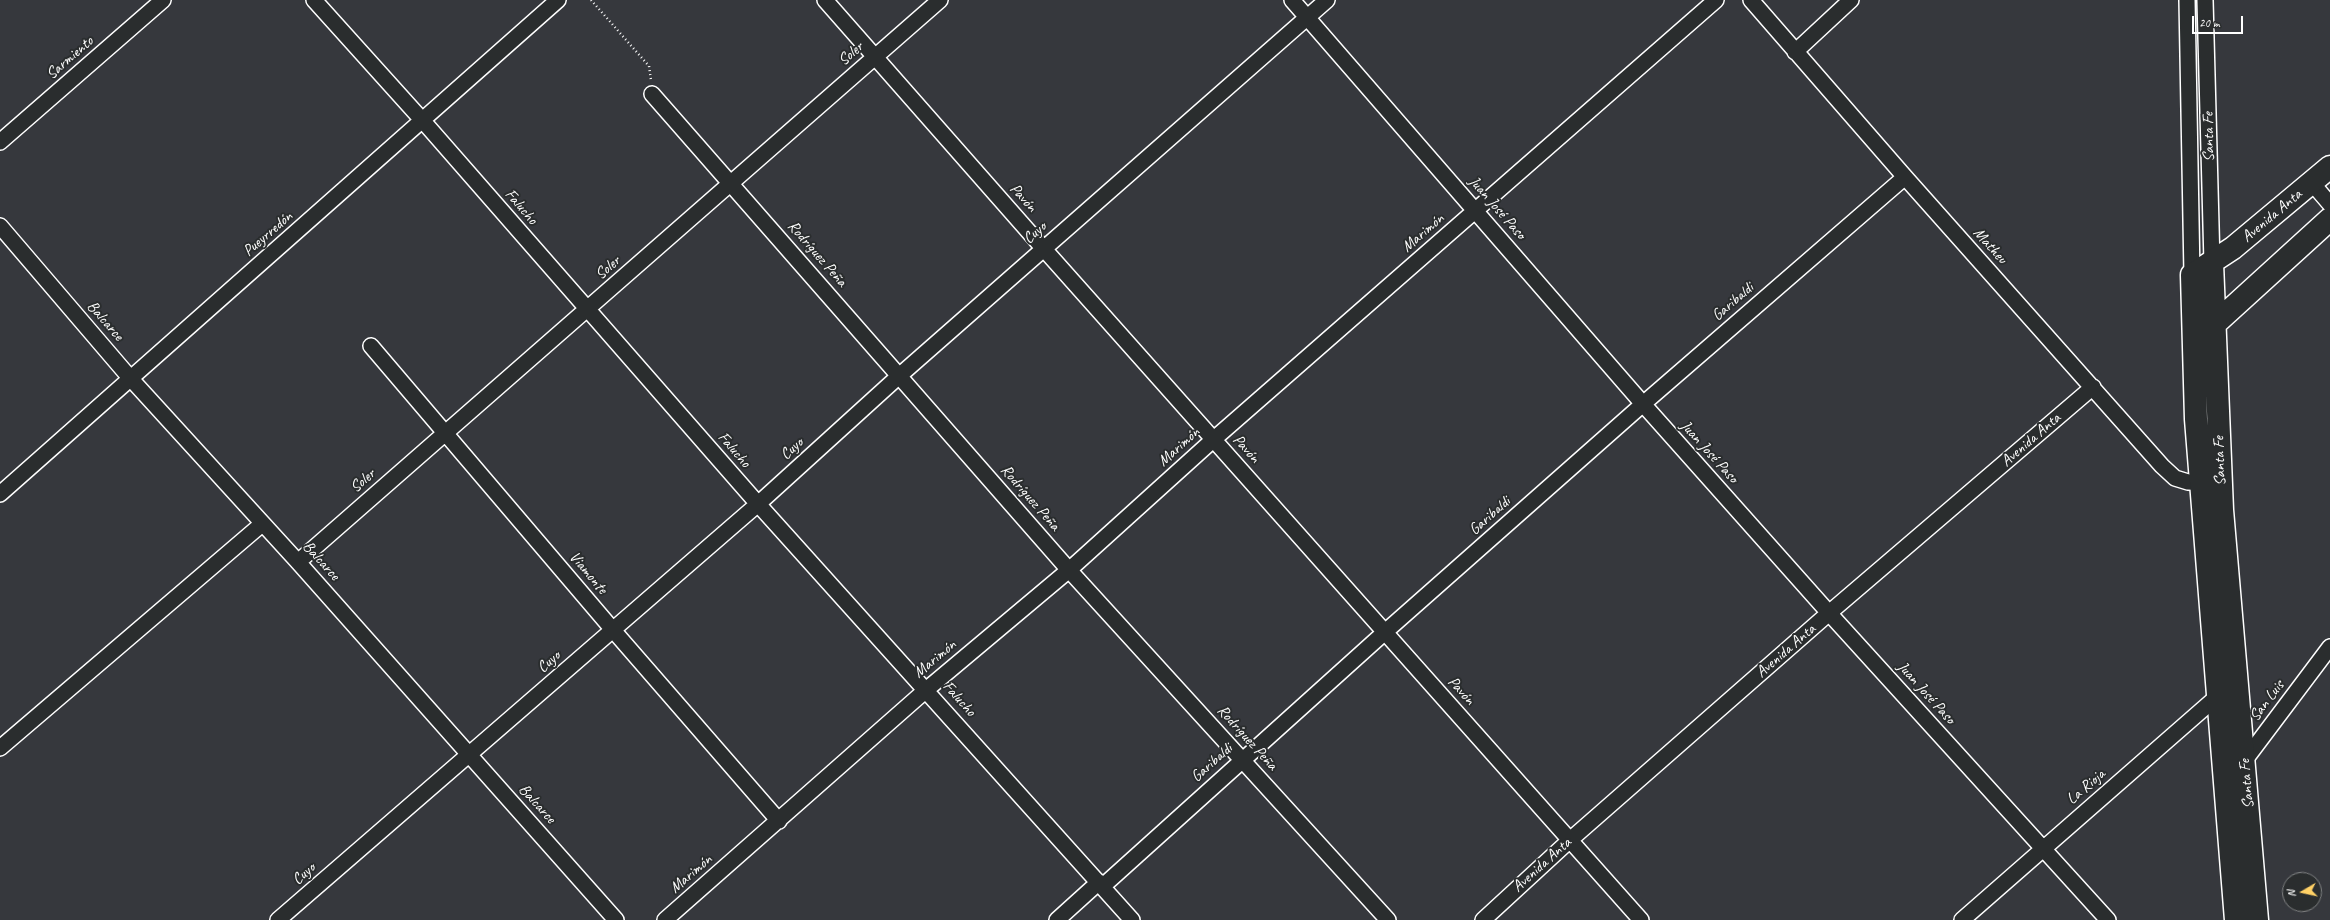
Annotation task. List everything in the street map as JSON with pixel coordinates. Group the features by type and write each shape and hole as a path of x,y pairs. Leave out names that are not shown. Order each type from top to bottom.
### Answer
{"main road":[{"name":"Avenida Anta","path":"2192,275 2233,248 2330,167"},
{"path":"2194,343 2330,219"},
{"name":"Santa Fe","path":"2211,483 2214,324 2212,262"},
{"name":"Santa Fe","path":"2192,275 2194,343 2211,483 2235,761 2258,920"},
{"name":"Santa Fe","path":"2235,761 2236,920"}],"street":[{"name":"Sarmiento","path":"0,142 163,0"},
{"name":"Falucho","path":"314,0 423,121 587,311 758,504 1132,920"},
{"name":"Pueyrredón","path":"0,494 558,0"},
{"name":"Pavón","path":"825,0 874,58 1641,920"},
{"name":"Soler","path":"298,562 587,311 940,0"},
{"name":"Juan José Paso","path":"1292,0 1643,404 1829,613 2108,920"},
{"name":"Cuyo","path":"278,920 758,504 899,376 1327,0"},
{"name":"Marimón","path":"665,920 926,690 1069,570 1214,439 1716,0"},
{"name":"Matheu","path":"1751,0 1905,177 2171,474 2188,482 2211,483"},
{"path":"1796,52 1851,0"},
{"name":"Santa Fe","path":"2187,0 2192,275"},
{"name":"Santa Fe","path":"2206,0 2212,262"},
{"name":"Rodríguez Peña","path":"652,94 1069,570 1388,920"},
{"name":"Garibaldi","path":"1057,920 1101,884 1243,760 1385,632 1643,404 1905,177"},
{"path":"2312,183 2330,204"},
{"name":"Balcarce","path":"0,226 131,379 298,562 616,920"},
{"name":"Viamonte","path":"371,346 446,432 612,630 779,821"},
{"name":"Avenida Anta","path":"1483,920 1570,840 1829,613 2093,387"},
{"path":"0,748 262,524"},
{"name":"San Luis","path":"2235,761 2330,647"},
{"name":"La Rioja","path":"1962,920 2044,848 2229,692"}],"path":[{"path":"591,0 649,66 652,94"}]}
